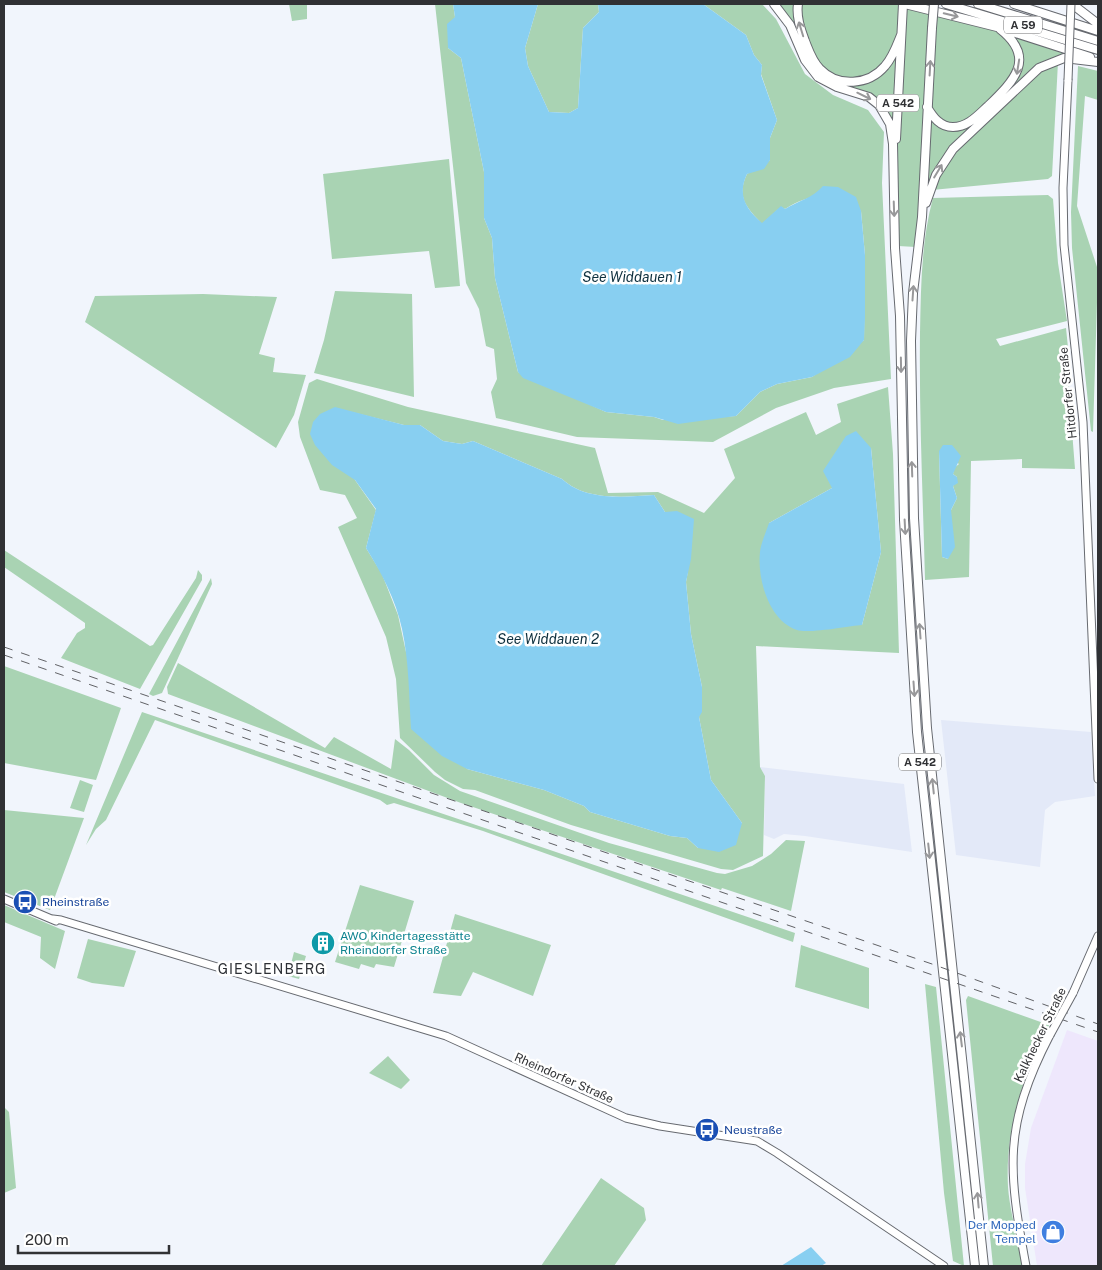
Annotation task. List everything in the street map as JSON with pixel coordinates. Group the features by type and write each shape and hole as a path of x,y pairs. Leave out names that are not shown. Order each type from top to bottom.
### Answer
{"highway":[{"path":"774,4 790,25 805,60 818,77 832,85 869,97 886,115 890,124 893,144 894,171"},
{"path":"798,4 798,21 812,58 820,70 837,80 858,82 876,75 889,61 901,35"},
{"path":"904,4 997,27 1098,61"},
{"name":"A 542","path":"904,4 894,171 900,316 904,520 917,732 975,1266"},
{"name":"A 542","path":"934,4 922,216 913,293 910,370 918,601 927,728 984,1266"},
{"name":"A 59","path":"946,4 1098,50"},
{"name":"A 59","path":"978,4 1098,41"},
{"path":"1014,4 1098,31"},
{"path":"1071,4 1098,24"},
{"path":"927,107 933,117 944,126 964,125 973,120 1008,86 1017,75 1020,58 1012,41 997,27"},
{"path":"922,216 931,184 952,150 1039,68 1064,58 1098,61"}],"main road":[{"name":"Hitdorfer Straße","path":"1071,4 1063,188 1064,236 1083,430 1098,780"},
{"name":"Rheindorfer Straße","path":"4,899 60,924 92,935 135,946 152,948 446,1036 626,1118 660,1126 757,1141 944,1266"},
{"name":"Kalkhecker Straße","path":"1026,1266 1013,1187 1012,1147 1021,1102 1032,1072 1073,993 1098,936"}],"shaded area":[{"path":"941,720 1091,732 1095,796 1055,802 1045,810 1040,867 956,855"},
{"path":"760,767 904,784 912,852 805,836 784,834 774,839 764,835 765,776"},
{"path":"1067,1030 1098,1041 1098,1266 1037,1266 1025,1188 1025,1164 1031,1128"}],"green space":[{"path":"289,4 307,4 307,19 292,21"},
{"path":"435,4 453,4 455,17 448,48 461,58 484,172 484,218 492,238 495,278 518,372 606,412 654,417 663,420 736,416 760,392 777,384 812,377 864,340 865,255 861,211 831,200 815,197 785,209 781,207 762,224 744,201 742,189 747,174 770,160 770,138 777,120 761,74 762,65 754,55 746,35 703,4 762,4 776,19 805,74 833,95 868,110 884,132 882,183 891,379 834,388 776,408 713,442 577,437 496,418 491,392 497,379 494,349 486,346 479,309 466,283"},
{"path":"538,4 598,4 599,12 583,28 578,108 569,113 549,112 528,66 525,48"},
{"path":"778,4 795,4 794,12 825,76 868,81 876,78 883,72 897,50 894,125 884,108 817,73"},
{"path":"800,4 899,5 897,35 892,51 879,67 863,77 844,79 834,77 825,71 810,49 803,30"},
{"path":"907,8 929,14 916,247 898,246 897,160"},
{"path":"936,14 982,26 999,33 1010,43 1016,57 1016,65 1008,81 973,116 957,124 942,123 931,108"},
{"path":"1010,35 1065,51 1064,56 1044,62 965,133 927,189 930,117 962,127 1020,69"},
{"path":"1058,62 1052,176 1048,179 932,190 950,157 1041,71"},
{"path":"1078,66 1098,71 1098,100 1085,96 1077,206 1098,270 1093,432 1091,431 1072,248 1071,212"},
{"path":"449,159 460,286 435,288 429,251 332,259 323,174"},
{"path":"1048,195 1053,199 1058,263 1067,321 996,339 1000,346 1066,328 1071,377 1068,379 1075,469 1022,468 1022,459 971,461 969,577 925,580 920,316 924,248 933,198","holes":["939,451 959,464 954,468 953,474 957,477 953,486 957,498 951,510 948,559 942,557"]},
{"path":"335,291 412,294 414,397 314,373 324,340"},
{"path":"203,294 277,297 259,354 275,358 273,372 306,375 294,415 276,448 85,322 95,296"},
{"path":"317,379 408,407 595,448 608,493 658,492 704,513 735,478 724,449 806,412 816,435 841,422 837,404 888,387 893,454 899,653 756,646 760,767 765,776 763,856 733,870 721,869 571,825 475,790 463,789 445,780 400,738 396,679 386,637 338,527 357,518 345,495 320,490 300,437 298,422 309,383","holes":["335,408 404,425 420,425 443,441 462,444 473,441 562,479 582,491 618,497 654,495 665,512 688,571 686,582 691,634 702,687 699,717 711,780 742,823 698,848 687,838 670,836 590,812 584,806 544,790 467,769 406,652 398,615 382,574 366,548 376,510 355,480","871,448 881,552 862,625 769,523 832,488"]},
{"path":"4,550 150,646 153,645 196,578 198,570 202,575 202,580 140,689 61,658 77,633 85,628 85,623 4,567"},
{"path":"211,578 212,584 162,693 153,696 149,694"},
{"path":"178,663 325,748 334,737 391,769 395,739 434,775 460,791 609,843 725,874 752,866 771,854 786,840 805,841 791,911 722,888 721,890 461,803 168,694 167,687"},
{"path":"4,666 121,708 96,780 4,763"},
{"path":"142,712 795,933 793,942 483,831 394,803 387,805 380,800 155,720 106,820 96,829 86,845"},
{"path":"80,780 93,785 84,812 70,808"},
{"path":"4,810 84,818 50,910 4,892"},
{"path":"360,885 414,901 394,967 376,964 374,968 361,964 359,969 335,962"},
{"path":"4,905 65,931 55,969 40,958 41,937 4,922"},
{"path":"455,914 551,945 533,996 473,972 461,996 433,993"},
{"path":"88,939 136,951 124,987 92,983 77,978"},
{"path":"801,945 869,968 869,1009 795,987"},
{"path":"294,952 306,956 299,979 288,976"},
{"path":"925,984 936,987 964,1266 953,1261 944,1193"},
{"path":"968,996 1049,1025 1024,1083 1009,1144 1008,1187 1022,1266 993,1266 966,1000"},
{"path":"388,1056 410,1080 401,1089 369,1073"},
{"path":"4,1107 9,1112 16,1188 4,1193"},
{"path":"601,1178 644,1208 646,1220 614,1266 541,1266"}],"water":[{"name":"See Widdauen 1","path":"453,4 538,4 525,48 528,66 549,112 569,113 578,108 583,28 599,12 598,4 703,4 746,35 754,55 762,65 761,75 777,120 770,138 770,160 764,169 747,174 744,182 743,195 748,207 762,223 781,206 785,209 810,196 823,186 838,187 856,197 861,211 865,255 864,340 850,357 812,377 777,384 760,392 736,416 678,424 654,417 606,412 523,378 518,372 495,278 492,238 484,218 484,172 461,58 448,48 447,24 455,17"},
{"name":"See Widdauen 2","path":"335,407 404,425 420,425 443,441 462,444 473,441 562,479 582,491 618,497 654,495 665,512 677,511 694,519 691,559 686,582 691,634 702,687 702,712 699,717 711,780 742,823 736,845 719,852 698,848 687,838 670,836 590,812 584,806 544,790 467,769 442,756 411,729 407,666 399,618 387,587 366,548 376,509 355,480 332,465 315,445 310,434 313,422 320,414"},
{"path":"856,431 871,448 881,552 862,625 819,630 797,630 779,618 767,598 763,586 760,563 762,541 769,523 832,488 823,471 846,436"},
{"path":"943,445 952,445 961,456 953,474 957,477 958,483 953,486 957,498 951,510 955,547 948,559 942,557 939,451"},
{"path":"811,1247 826,1263 821,1266 781,1266"}],"railway":[{"path":"4,647 932,964 1098,1024"},
{"path":"4,655 1098,1032"}],"place":[{"name":"Rheinstraße","path":"25,902"},
{"name":"AWO Kindertagesstätte Rheindorfer Straße","path":"323,943"},
{"name":"Neustraße","path":"707,1130"},
{"name":"Der Mopped Tempel","path":"1053,1232"}],"district":[{"name":"GIESLENBERG","path":"272,969"}]}
